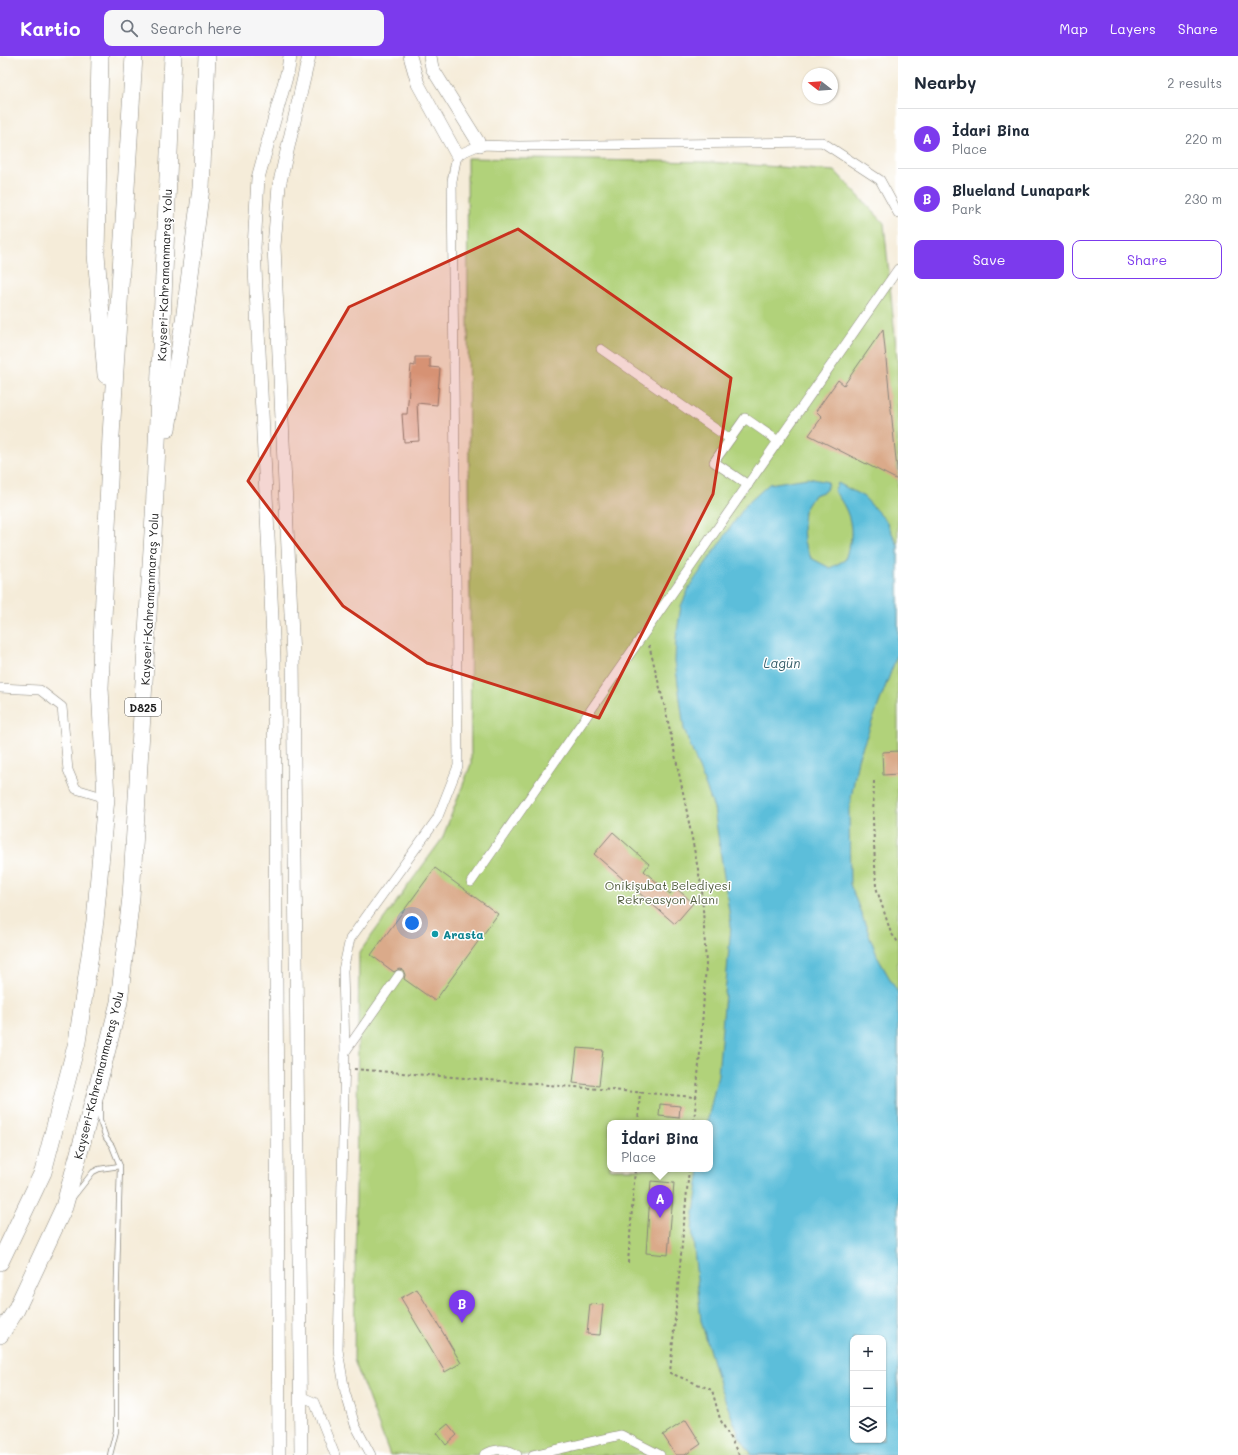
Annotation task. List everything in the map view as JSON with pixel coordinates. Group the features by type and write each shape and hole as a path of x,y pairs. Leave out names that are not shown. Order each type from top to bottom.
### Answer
{"highway":[{"path":"100,56 96,254 111,436"},
{"path":"0,1262 43,1172 77,1042 95,921 106,798 100,688 111,436 134,56"},
{"name":"Kayseri-Kahramanmaraş Yolu","path":"0,1335 16,1310 64,1207 99,1081 118,1002 131,897 154,516 173,56"},
{"path":"154,516 184,321 201,188 207,56"}],"street":[{"path":"279,1455 274,659 254,248 258,178 288,70 290,56"},
{"path":"301,1455 293,657 274,246 279,186 309,56"},
{"path":"371,1455 355,1425 345,1392 338,1350 345,1052 343,970 350,939 437,819 458,766 452,181 457,155 418,84 410,56"},
{"path":"430,56 432,68 480,145"},
{"path":"457,155 480,145 519,146 822,142 880,180 898,213"},
{"path":"472,882 898,269"},
{"path":"600,349 730,439"},
{"path":"748,485 714,462 745,418 778,441"},
{"path":"0,688 40,690 62,707 68,770 76,789 106,798"},
{"path":"345,1052 399,976"},
{"path":"300,1396 314,1402 335,1455"},
{"path":"533,1455 621,1435 660,1455"},
{"path":"484,1455 494,1450 504,1449 518,1455"}],"lane":[{"path":"99,1081 100,1121 106,1138 112,1146 120,1166 116,1311 116,1431 110,1455"},
{"path":"64,1207 93,1172 100,1169 120,1166"}],"path":[{"path":"645,632 666,712 702,890 706,965 694,1120"},
{"path":"874,781 872,820 876,887 891,933 898,942"},
{"path":"344,1068 696,1097"},
{"path":"638,1120 640,1092"},
{"path":"628,1263 635,1172"},
{"path":"689,1172 670,1373 712,1390 720,1419 739,1455"}],"highlighted area":[{"path":"518,229 731,378 713,494 599,718 427,663 343,606 248,481 349,307"}],"green space":[{"name":"Onikişubat Belediyesi Rekreasyon Alanı","path":"467,158 709,162 835,171 884,223 898,368 898,1455 390,1455 354,1360 359,953 442,839 471,764"}],"water":[{"name":"Lagün","path":"808,478 828,482 826,491 814,495 804,511 803,524 804,542 811,558 830,568 845,560 851,538 849,517 834,491 838,483 864,497 887,522 898,546 898,653 858,759 849,810 850,884 878,958 898,993 898,1455 752,1455 740,1438 720,1387 701,1321 692,1228 700,1172 713,1172 713,1120 708,1120 718,1075 731,925 714,808 684,729 675,661 676,639 681,606 690,586 746,505 769,484"}],"building":[{"path":"883,329 898,480 809,435 822,417 816,411 838,380 844,385"},
{"path":"415,357 430,357 430,367 440,368 437,405 417,403 419,441 404,442 402,414 407,414 411,365 415,366"},
{"path":"898,751 898,774 883,775 882,752"},
{"path":"613,832 649,864 644,871 670,894 676,888 693,903 675,924 594,854"},
{"name":"Arasta","path":"435,868 498,914 435,1001 404,979 405,975 403,970 399,969 394,972 371,955"},
{"path":"577,1048 603,1050 599,1086 573,1083"},
{"path":"660,1104 680,1106 679,1118 659,1116"},
{"path":"651,1181 674,1183 668,1255 646,1253"},
{"path":"417,1289 461,1363 445,1372 401,1298"},
{"path":"590,1304 603,1305 600,1335 587,1334"},
{"path":"686,1420 701,1444 685,1455 676,1455 663,1435"},
{"path":"448,1424 457,1435 446,1445 437,1433"}],"place":[{"name":"Arasta","path":"435,934"},
{"name":"İdari Bina","path":"660,1218"},
{"name":"Blueland Lunapark","path":"462,1323"}]}
